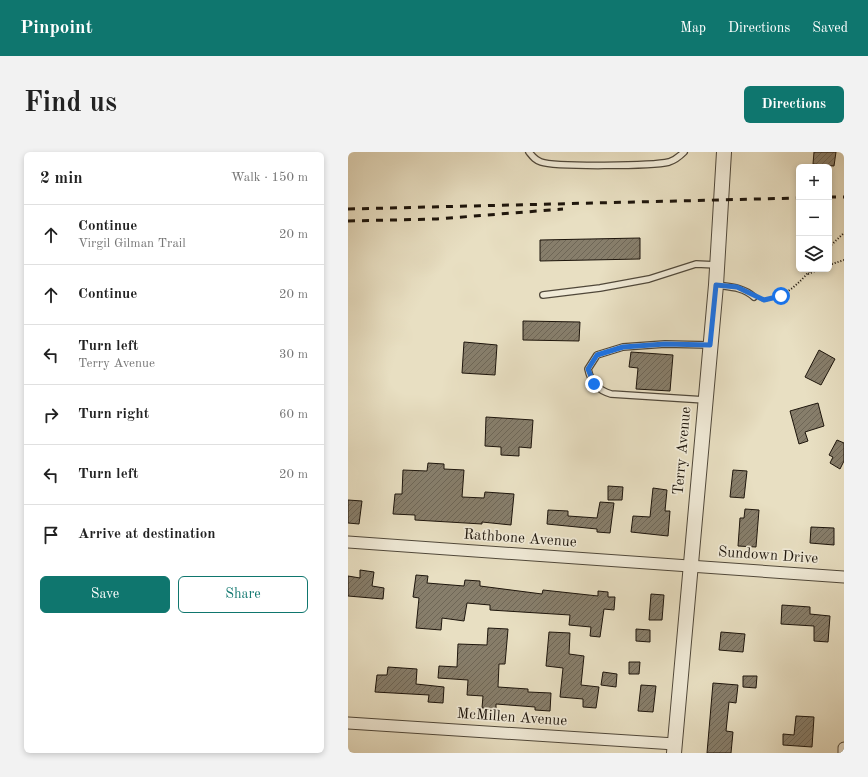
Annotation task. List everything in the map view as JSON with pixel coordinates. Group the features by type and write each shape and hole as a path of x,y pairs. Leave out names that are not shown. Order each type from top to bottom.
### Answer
{"street":[{"name":"Terry Avenue","path":"674,748 716,285 724,152"},
{"name":"Rathbone Avenue","path":"348,542 690,565"},
{"name":"Sundown Drive","path":"690,565 844,577"},
{"name":"McMillen Avenue","path":"348,723 674,748"},
{"path":"844,748 844,753"}],"lane":[{"path":"529,152 534,158 541,162 559,164 652,164 669,162 678,158 684,152"},
{"path":"543,295 600,288 649,279 696,264 717,265"},
{"path":"716,285 737,287 748,291 754,297"},
{"path":"705,400 611,394 601,391 594,384 588,369 597,355 623,347 665,344 710,345"}],"path":[{"path":"832,244 844,233"},
{"path":"832,264 844,260"},
{"path":"754,297 764,300 781,296 807,274 812,272"}],"building":[{"path":"814,152 836,152 834,166 832,166 832,164 813,164"},
{"path":"640,238 640,259 540,261 540,240"},
{"path":"523,321 580,322 579,341 523,340"},
{"path":"464,342 497,345 495,375 462,373"},
{"path":"819,350 835,359 821,385 805,377"},
{"path":"631,352 673,355 670,391 636,389 638,368 629,367"},
{"path":"818,403 824,426 805,432 808,441 799,444 790,411"},
{"path":"486,417 533,420 531,448 519,447 519,456 501,455 501,447 485,446"},
{"path":"837,440 844,443 844,461 840,469 830,463 833,457 829,455"},
{"path":"428,463 444,464 444,469 464,470 462,497 484,498 485,492 514,494 511,525 482,522 482,524 415,520 415,515 393,514 395,494 402,494 403,470 427,471"},
{"path":"733,470 747,471 744,498 730,497"},
{"path":"608,486 623,487 622,500 608,500"},
{"path":"653,488 667,490 665,511 670,511 668,536 631,532 633,516 650,517"},
{"path":"348,500 362,501 359,524 348,523"},
{"path":"600,502 614,503 610,533 597,532 597,529 547,524 548,510 568,511 568,516 597,518"},
{"path":"745,509 759,510 756,547 738,546 740,518 744,518"},
{"path":"811,527 834,528 834,545 810,543"},
{"path":"360,570 374,572 372,586 384,588 383,599 348,596 348,576 360,578"},
{"path":"416,575 428,576 427,583 464,586 465,580 480,581 480,586 542,594 543,590 598,596 598,591 608,592 608,597 615,597 614,610 604,609 600,637 590,636 591,627 569,625 570,615 490,610 490,605 467,603 464,621 442,618 441,630 416,628 419,598 413,597"},
{"path":"651,594 664,595 662,620 649,620"},
{"path":"782,605 810,607 810,614 830,616 828,642 814,641 814,626 781,624"},
{"path":"488,628 508,629 505,664 499,664 498,687 528,689 528,692 551,693 550,711 535,710 535,707 496,704 496,709 482,708 483,696 467,695 468,680 438,678 439,666 457,667 458,644 487,645"},
{"path":"636,629 650,630 650,642 636,641"},
{"path":"549,632 570,633 569,654 584,656 581,685 599,687 596,708 583,707 583,699 560,697 563,668 546,666"},
{"path":"721,632 745,634 743,652 719,650"},
{"path":"629,662 640,662 639,674 629,674"},
{"path":"388,667 417,669 416,684 444,687 443,703 428,702 429,695 375,692 377,675 387,675"},
{"path":"603,672 617,674 616,687 601,685"},
{"path":"743,676 757,676 756,688 743,687"},
{"path":"713,683 738,685 736,703 729,702 726,731 733,732 731,753 707,753"},
{"path":"641,685 656,686 653,712 638,711"},
{"path":"796,716 814,717 812,747 783,745 783,734 794,735"}],"railway":[{"path":"832,197 844,197"},
{"path":"348,209 796,198"},
{"path":"348,221 437,219 563,209"}],"route":[{"path":"594,384 588,369 591,362 597,355 623,347 665,344 710,345 716,285 737,287 748,291 754,297 764,300 781,296"}]}
